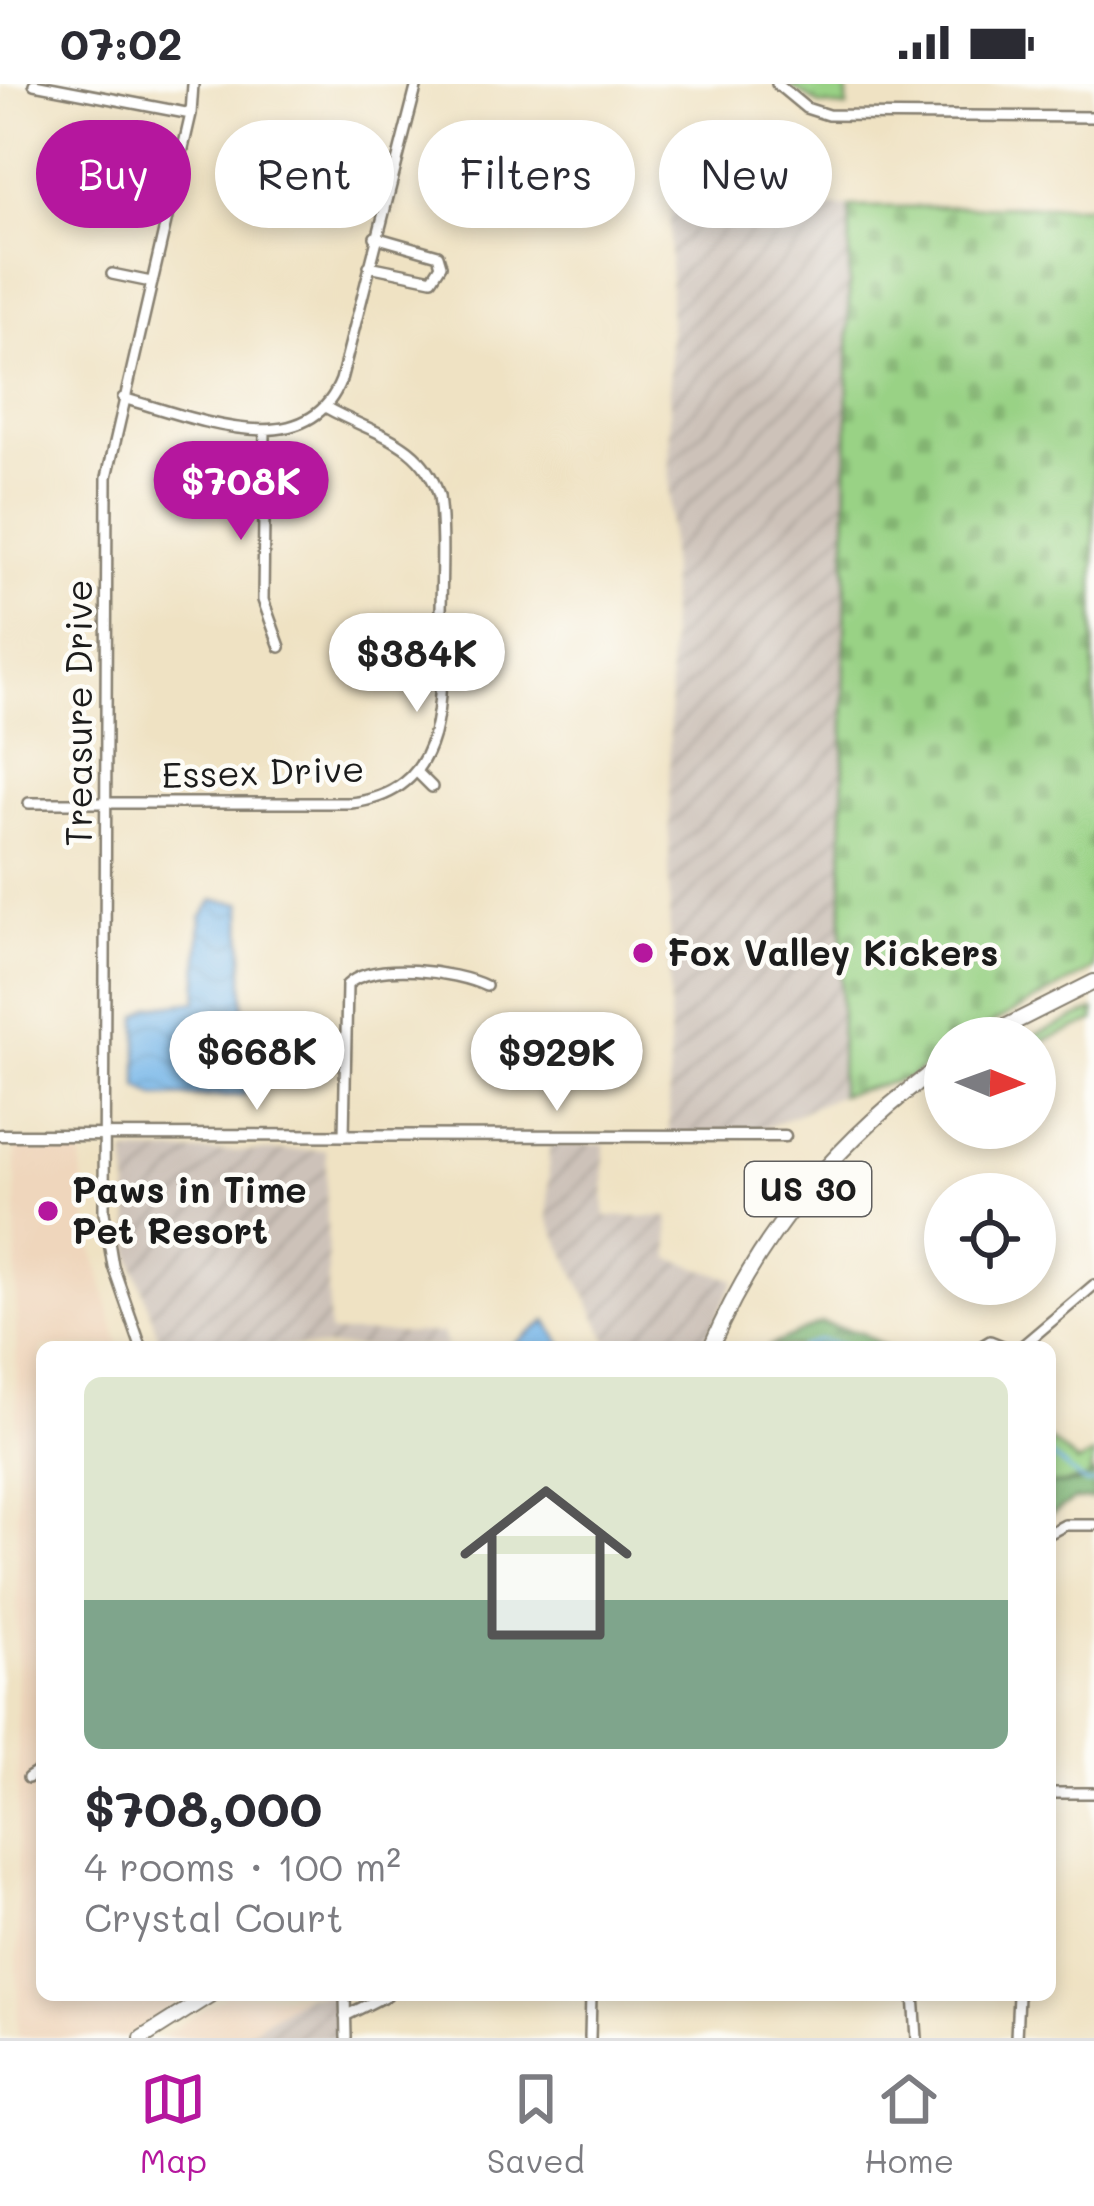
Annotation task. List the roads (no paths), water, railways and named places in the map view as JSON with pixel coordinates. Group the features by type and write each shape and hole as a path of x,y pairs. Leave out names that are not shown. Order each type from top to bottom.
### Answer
{"main road":[{"path":"1025,1017 1094,982"},
{"name":"US 30","path":"713,1341 761,1252 803,1195 873,1121 924,1080"},
{"path":"142,2038 201,2001"}],"street":[{"path":"34,84 191,114"},
{"name":"Treasure Drive","path":"139,1341 106,1240 107,477 191,114 193,84"},
{"path":"123,398 265,431 296,428 327,408 341,380 417,84"},
{"path":"777,84 806,108 828,115 1094,117"},
{"path":"369,266 432,280 441,265 429,250 375,237"},
{"path":"112,274 151,282"},
{"name":"Essex Drive","path":"29,802 351,803 384,795 416,771 440,719 439,496 424,464 405,445 327,408"},
{"path":"265,431 263,600 280,647"},
{"path":"416,771 432,787"},
{"path":"344,1136 347,985 366,972 459,973 486,986"},
{"path":"0,1136 785,1136"},
{"path":"1028,1341 1094,1285"},
{"path":"1056,1530 1094,1525"},
{"path":"28,1778 36,1773"},
{"path":"1056,1793 1094,1793"},
{"path":"344,2001 346,2038"},
{"path":"345,2016 375,2001"},
{"path":"590,2038 591,2001"},
{"path":"914,2001 917,2038"},
{"path":"1016,2038 1018,2001"}],"water":[{"path":"213,900 242,903 245,1095 157,1097 138,1087 138,1016 151,1007 197,1001 201,917"},
{"path":"547,1321 560,1341 519,1341"}],"waterway":[{"path":"816,1341 823,1341"},
{"path":"1056,1460 1086,1484 1094,1483"}],"place":[{"name":"Fox Valley Kickers","path":"643,953"},
{"name":"Paws in Time Pet Resort","path":"48,1211"}]}
